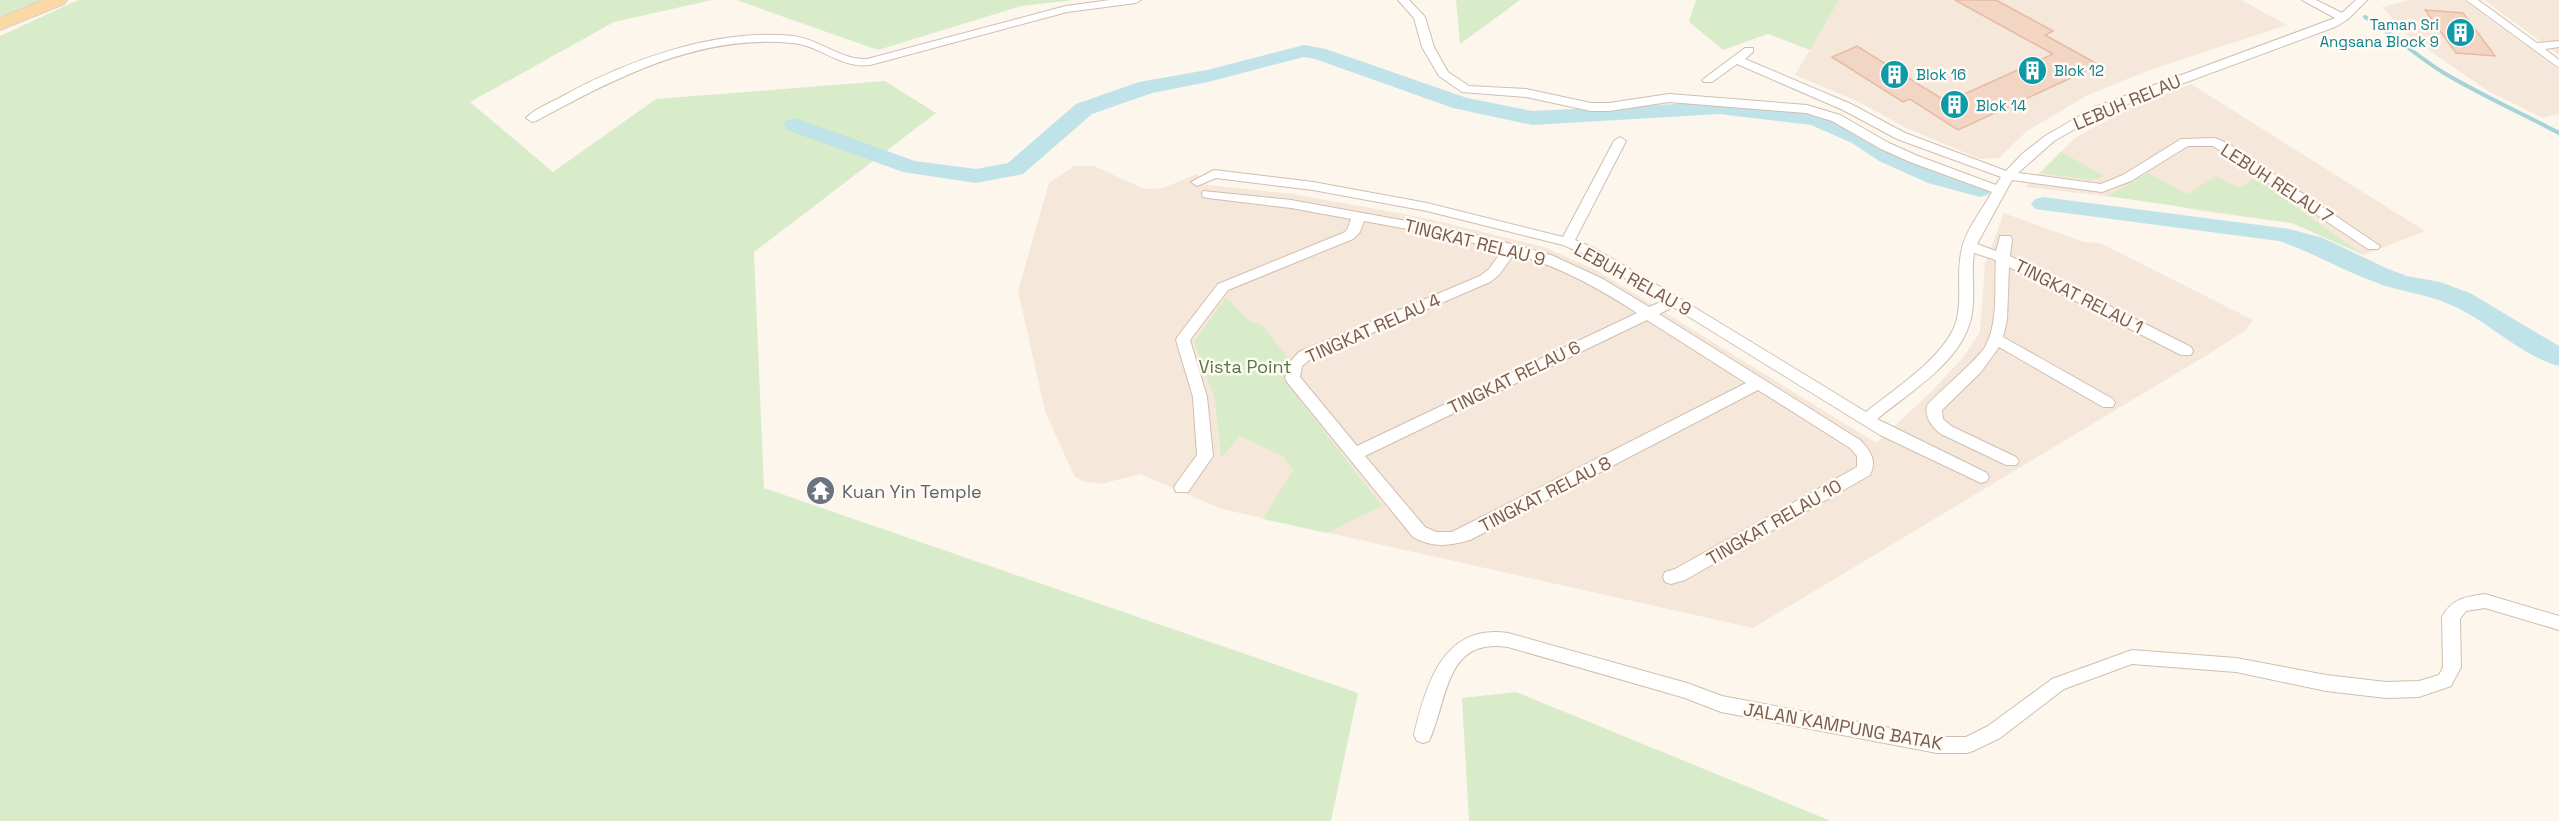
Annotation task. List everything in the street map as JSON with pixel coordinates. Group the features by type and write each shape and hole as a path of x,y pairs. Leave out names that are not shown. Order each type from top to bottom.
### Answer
{"main road":[{"path":"0,25 58,0"}],"street":[{"path":"532,118 627,69 708,47 748,40 793,39 806,42 851,62 877,61 1066,9 1136,0"},
{"path":"1403,0 1419,17 1428,47 1443,74 1466,89 1477,92 1526,93 1591,107 1609,107 1669,98 1807,109 1836,118 1885,146 1914,159 1999,190"},
{"path":"2307,0 2343,18"},
{"name":"LEBUH RELAU","path":"1866,420 1946,351 1959,331 1965,308 1966,263 1969,246 2009,176 2046,142 2072,124 2099,110 2317,31 2343,18 2362,0"},
{"path":"2471,0 2559,64"},
{"path":"2535,47 2559,44"},
{"path":"1708,80 1749,50"},
{"name":"LEBUH RELAU 7","path":"1736,59 1847,107 1901,136 2009,176 2102,188 2127,178 2185,142 2215,142 2373,246"},
{"path":"1567,242 1620,141"},
{"name":"LEBUH RELAU 9","path":"1197,182 1214,174 1313,186 1427,207 1567,242 1589,252 1674,301 1866,420 1981,477"},
{"name":"TINGKAT RELAU 9","path":"1208,194 1291,204 1456,234 1546,258 1598,282 1855,444 1863,451 1866,458"},
{"path":"1182,488 1205,456 1200,397 1183,345 1186,336 1223,287 1348,236 1353,232 1359,216"},
{"path":"2005,239 2001,257 1996,339 1987,356 1970,375 1934,406 1934,417 1938,424 1946,430 2011,461"},
{"name":"TINGKAT RELAU 1","path":"1969,246 2001,257 2186,351"},
{"name":"TINGKAT RELAU 4","path":"1354,454 1292,378 1295,364 1304,356 1485,279 1494,272 1511,248"},
{"name":"TINGKAT RELAU 6","path":"1354,454 1674,301"},
{"path":"1996,339 2108,403"},
{"name":"TINGKAT RELAU 8","path":"1354,454 1419,532 1430,539 1446,541 1464,535 1758,383"},
{"name":"TINGKAT RELAU 10","path":"1671,577 1679,575 1864,471 1866,458"},
{"name":"JALAN KAMPUNG BATAK","path":"1423,735 1436,684 1450,662 1467,645 1486,638 1508,640 1687,690 1721,704 1937,745 1967,745 1994,732 2058,684 2132,657 2236,665 2350,687 2386,690 2419,689 2445,681 2452,667 2451,617 2461,605 2485,601 2559,622"}],"shaded area":[{"path":"1839,0 2241,0 2287,25 2147,71 2088,95 2027,131 1999,158 1980,159 1904,127 1859,102 1795,75"},
{"path":"2409,0 2463,0 2559,70 2559,114 2543,118 2488,91 2407,35 2382,7"},
{"path":"2484,0 2559,0 2559,55"},
{"path":"2191,84 2425,231 2364,255 2292,223 2200,211 2159,202 2025,187 2075,138 2129,108"},
{"path":"1074,166 1094,166 1144,189 1163,188 1197,174 1208,185 1293,194 1425,218 1544,247 1596,270 1876,443 1932,391 1964,356 1980,332 1985,264 2004,213 2084,242 2100,243 2253,320 2245,331 2207,355 1753,628 1222,509 1140,474 1101,484 1082,481 1074,476 1045,411 1018,291 1049,183"}],"green space":[{"path":"0,0 49,0 0,23"},
{"path":"78,0 712,0 614,22 470,102 553,172 656,99 885,81 936,113 754,252 764,488 1358,693 1331,821 0,821 0,36"},
{"path":"736,0 1074,0 1021,6 878,50"},
{"path":"1456,0 1520,0 1460,44"},
{"path":"1696,0 1839,0 1810,50 1768,34 1723,50 1689,22"},
{"path":"2061,152 2105,176 2092,180 2040,173"},
{"path":"2148,173 2187,194 2216,176 2239,188 2255,178 2364,255 2292,223 2107,196"},
{"name":"Vista Point","path":"1226,297 1250,322 1261,324 1289,359 1283,372 1285,381 1382,506 1327,533 1263,519 1293,470 1284,457 1240,436 1221,458 1215,399 1194,342"},
{"path":"1516,692 1831,821 1469,821 1462,698"}],"building":[{"path":"1955,0 1996,0 2053,31 2045,35 2099,65 1958,130 1910,99 1903,102 1832,57 1857,46 1947,102 2053,54"},
{"name":"Taman Sri Angsana Block 9","path":"2425,10 2463,13 2495,56 2456,53"}],"waterway":[{"path":"2365,17 2444,73 2559,133"},
{"path":"795,125 911,167 976,176 1015,169 1084,109 1147,87 1208,76 1304,51 1319,53 1461,103 1532,118 1719,108 1812,119 1830,124 1860,138 1887,156 1936,178 1980,190"},
{"path":"2043,204 2281,234 2314,244 2379,275 2404,284 2431,288 2461,299 2559,357"}],"place":[{"name":"Taman Sri Angsana Block 9","path":"2460,33"},
{"name":"Blok 12","path":"2033,70"},
{"name":"Blok 16","path":"1895,74"},
{"name":"Blok 14","path":"1955,105"},
{"name":"Kuan Yin Temple","path":"821,491"}]}
